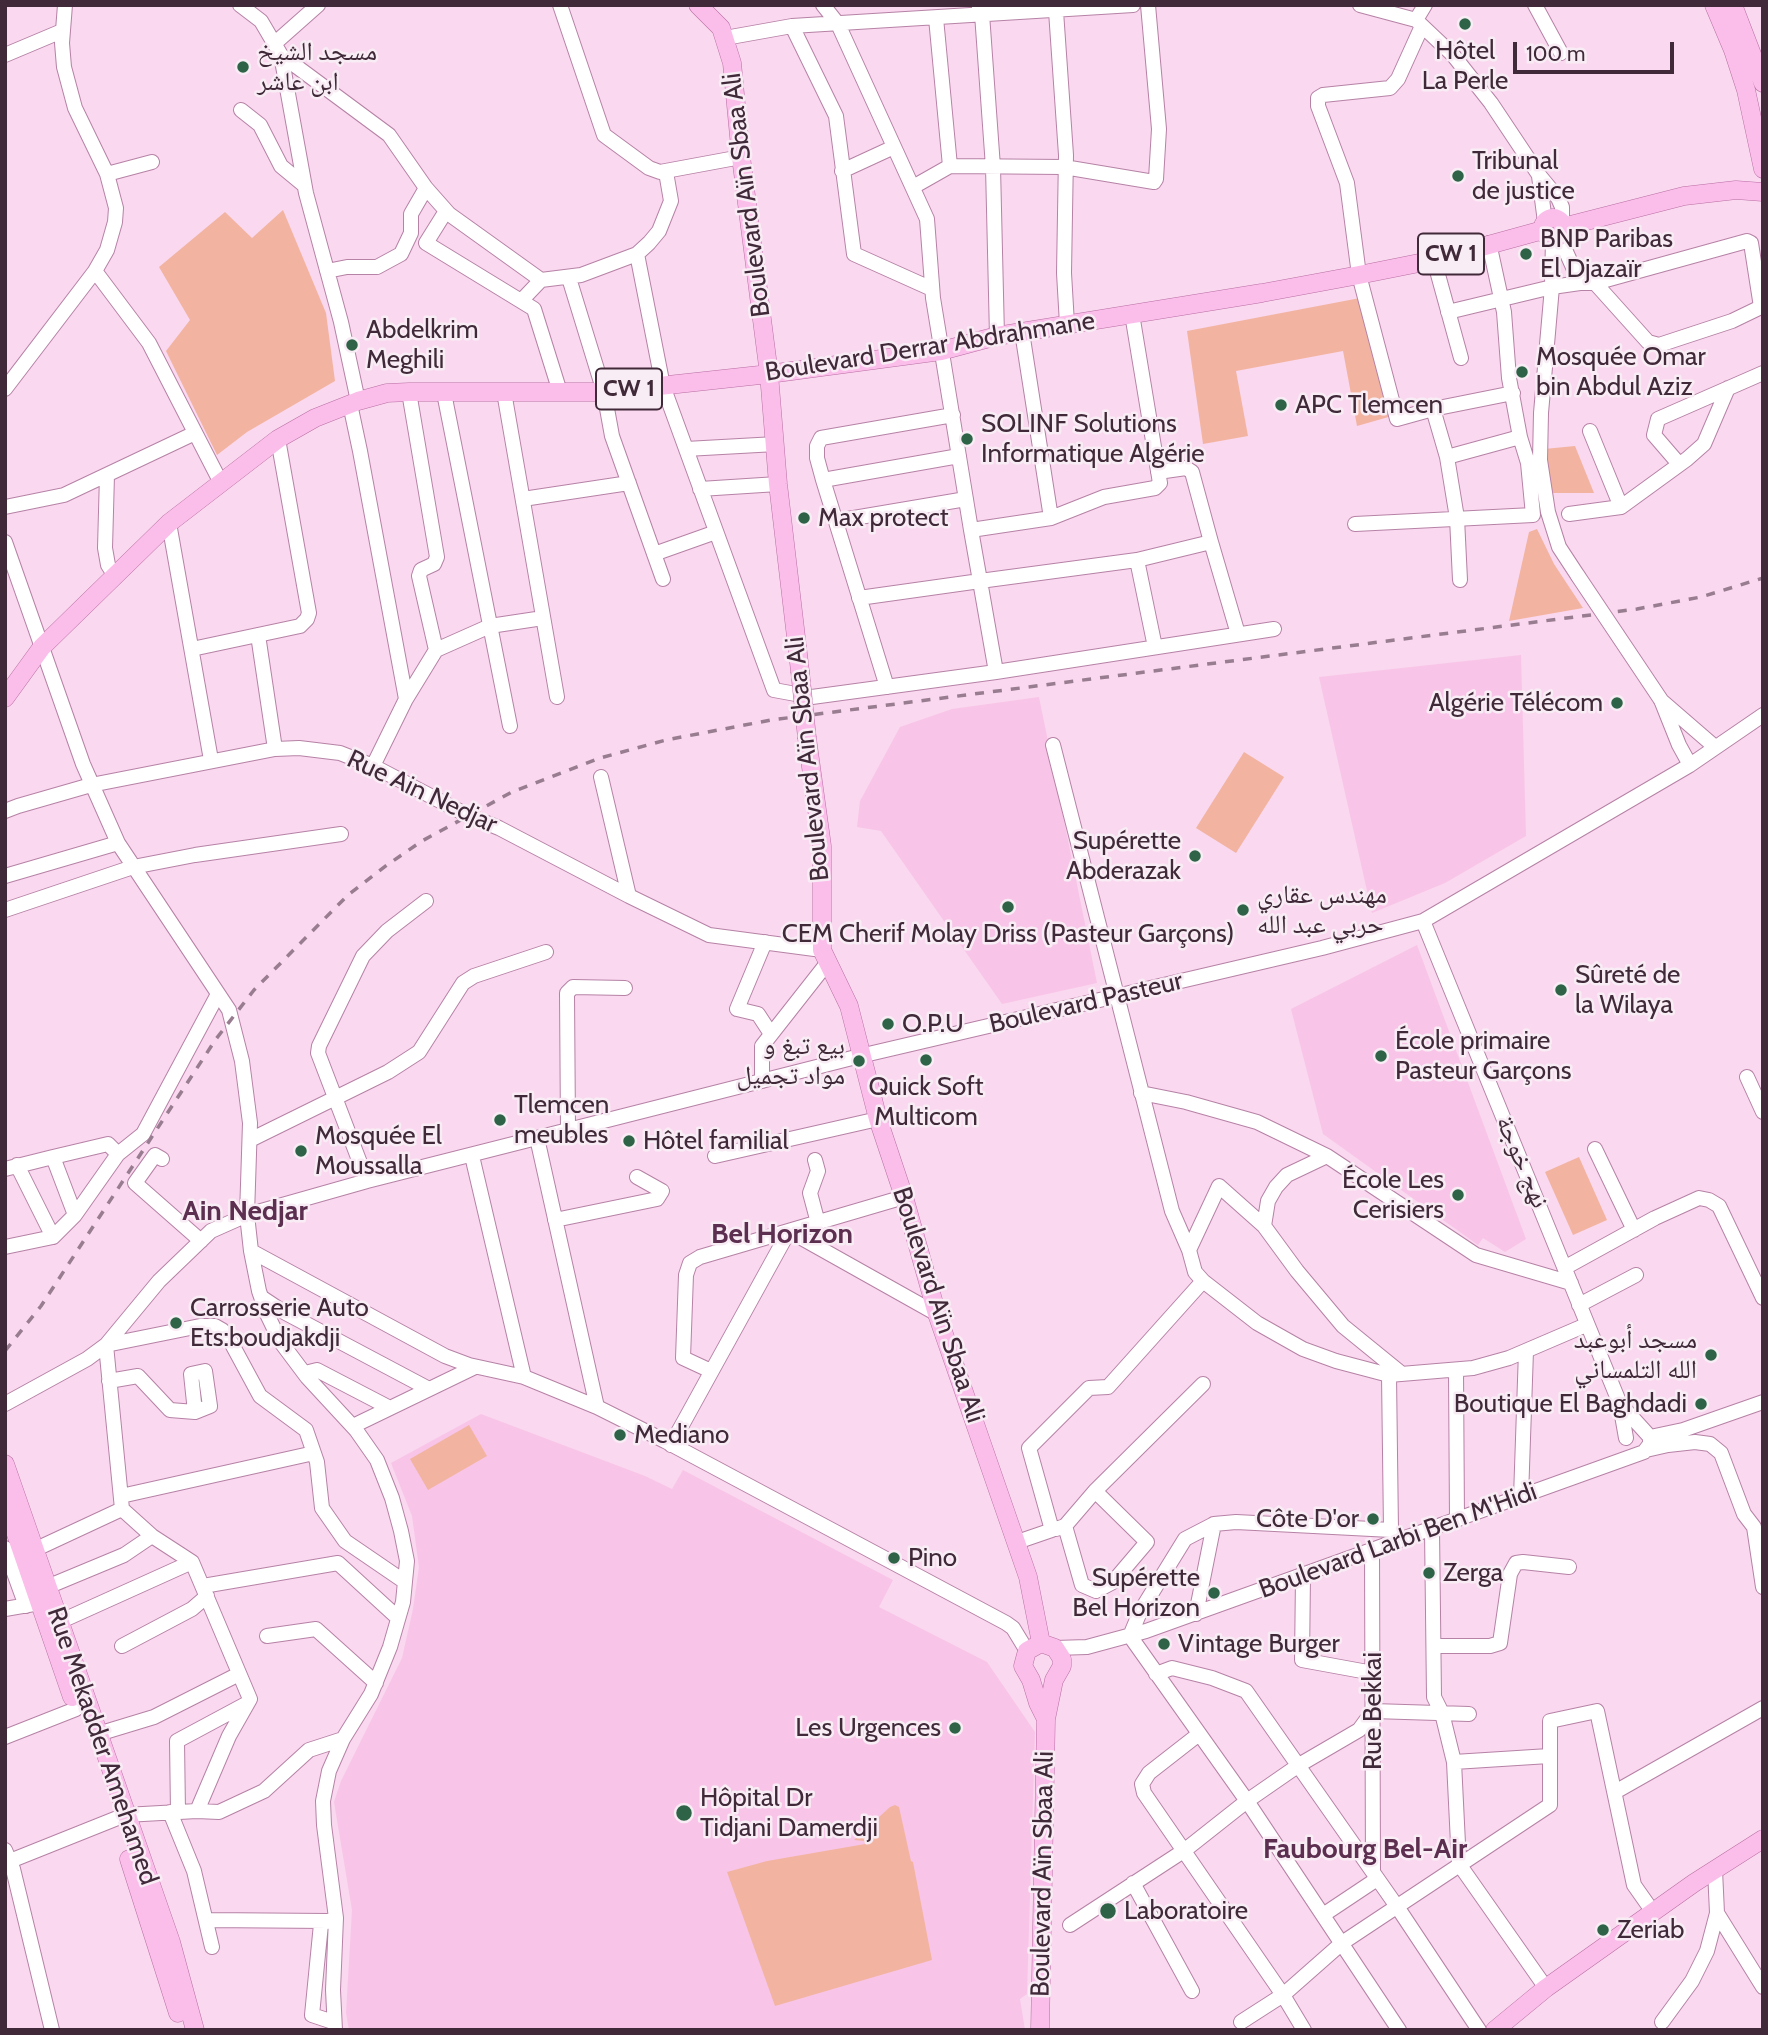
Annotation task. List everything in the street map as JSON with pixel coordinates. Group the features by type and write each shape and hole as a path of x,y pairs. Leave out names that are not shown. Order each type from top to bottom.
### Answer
{"main road":[{"name":"Boulevard Aïn Sbaa Ali","path":"698,5 714,20 725,38 732,63 741,157 769,374 778,484 807,738 822,846 825,956 849,1006 860,1056 937,1314 1028,1577 1041,1647"},
{"path":"1714,5 1746,90 1763,169"},
{"path":"1724,5 1749,69 1763,119"},
{"path":"1733,5 1763,83"},
{"path":"1684,196 1703,189 1763,178 1763,190"},
{"name":"Boulevard Derrar Abdrahmane","path":"5,698 42,647 169,523 220,481 278,439 315,418 354,402 387,393 409,392 604,392 941,351 997,336 1434,260 1489,243 1684,196 1763,190"},
{"name":"Rue Mekadder Amehamed","path":"5,1464 34,1550 37,1599 59,1622 98,1734 183,2030"},
{"name":"Rue Mekadder Amehamed","path":"5,1502 76,1709 170,1941 195,2030"},
{"path":"1041,1647 1062,1659 1046,1719 1023,1667 1041,1647"},
{"path":"1031,1680 1043,1683 1058,1673"},
{"name":"Boulevard Aïn Sbaa Ali","path":"1040,2030 1046,1719"},
{"path":"1495,2030 1546,1988 1763,1839"}],"street":[{"path":"5,389 95,271 107,250 115,222 114,201 107,174 75,108 64,67 62,32 65,5"},
{"path":"240,5 261,21 278,49 304,185 341,322 360,451 406,699"},
{"path":"278,49 318,5"},
{"path":"560,5 604,135 649,168 666,172 741,157"},
{"path":"823,5 838,24 928,219 932,289 941,351 996,672"},
{"path":"725,38 792,26 936,18 980,10 1056,11 1133,5"},
{"path":"913,187 950,166 1064,167 1151,183 1156,179 1159,129 1148,5"},
{"path":"1360,5 1419,23 1452,55 1491,103 1539,175 1554,229 1587,283 1648,342 1659,345 1732,321 1762,304 1749,241 1587,283 1552,287 1448,312"},
{"path":"1425,5 1398,79 1390,88 1323,95 1318,98 1318,106 1347,183 1359,275 1397,419 1513,393"},
{"path":"1535,5 1561,53"},
{"path":"980,10 993,167 997,336"},
{"path":"1056,11 1066,155 1064,273 1067,324"},
{"path":"936,18 950,166"},
{"path":"792,26 836,116 854,254 932,289"},
{"path":"5,55 62,32"},
{"path":"278,49 389,135 426,188 446,211 541,279 569,278 636,254 654,237 666,216 671,201 666,172"},
{"path":"241,110 260,125 281,166 304,185"},
{"path":"842,171 894,147"},
{"path":"107,174 152,162"},
{"path":"327,271 347,267 377,267 401,254 411,233 411,214 426,188"},
{"path":"446,211 426,243 534,309 560,392"},
{"path":"1554,229 1540,460 1548,512 1559,547 1661,700 1690,765"},
{"path":"1354,524 1533,514 1528,463 1520,437 1509,378 1504,312 1489,243"},
{"path":"636,254 663,386 774,690 812,697 1274,629"},
{"path":"1434,260 1461,358"},
{"path":"95,271 149,343 220,481"},
{"path":"569,278 604,392 612,436 663,579"},
{"path":"521,301 541,279"},
{"path":"971,530 1051,518 1104,497 1155,488 1160,483 1132,314"},
{"path":"1022,332 1051,518"},
{"path":"1679,464 1654,435 1658,419 1763,373"},
{"path":"1569,514 1621,507 1679,464 1704,444 1728,388"},
{"path":"409,392 438,557 434,564 421,570 419,576 436,650"},
{"path":"505,392 557,697"},
{"path":"444,393 510,726"},
{"path":"1433,409 1447,457 1457,519 1460,580"},
{"path":"887,687 823,480 817,446 821,438 953,415"},
{"path":"1590,431 1621,507"},
{"path":"5,507 64,495 195,433"},
{"path":"1447,457 1520,437"},
{"path":"192,649 300,626 309,616 278,439"},
{"path":"686,449 775,444"},
{"path":"823,480 959,456"},
{"path":"1158,472 1186,468 1192,472 1238,634"},
{"path":"107,475 105,548 108,565 115,576"},
{"path":"523,499 629,483"},
{"path":"700,489 778,484"},
{"path":"836,521 966,499"},
{"path":"169,523 211,760"},
{"path":"654,554 716,532"},
{"path":"859,598 1137,560 1211,542"},
{"path":"6,549 91,785 118,843 229,1010 242,1061 250,1123 247,1215 251,1251 261,1297 280,1341 353,1426 377,1460 393,1498 407,1562 403,1602 376,1683 343,1740 329,1771 323,1801 332,1920 334,2026 312,2015 321,1924 332,1920"},
{"path":"1137,560 1155,647"},
{"path":"373,766 406,699 436,650 490,626 543,618"},
{"path":"258,635 275,749"},
{"path":"1661,700 1715,747"},
{"name":"Boulevard Pasteur","path":"106,1345 159,1281 211,1231 247,1215 366,1181 860,1056 1322,948 1423,921 1690,765 1763,715"},
{"path":"1053,746 1172,1211 1189,1250 1195,1272 1203,1281 1257,1323 1303,1349 1336,1361 1395,1374 1473,1368 1526,1351 1586,1325"},
{"name":"Rue Ain Nedjar","path":"5,811 91,785 211,760 275,749 299,748 340,753 373,766 467,815 499,828 709,935 765,942 825,956"},
{"path":"601,777 629,896"},
{"path":"5,910 133,867 195,855 341,834"},
{"path":"5,876 118,843"},
{"path":"366,1181 318,1053 319,1046 363,956 387,931 426,901"},
{"name":"نهج خوجة","path":"1423,921 1566,1268 1586,1325 1620,1404 1645,1443"},
{"path":"765,942 737,1009 758,1014 771,1034"},
{"path":"250,1140 388,1072 419,1052 463,983 474,976 546,952"},
{"path":"761,1081 762,1046 825,956"},
{"path":"568,1130 567,993 573,986 625,988"},
{"path":"5,1247 53,1237 75,1214 118,1154 143,1134 218,994"},
{"path":"1746,1077 1763,1112"},
{"path":"1142,1093 1186,1101 1257,1122 1327,1156 1476,1255 1571,1283"},
{"path":"715,1156 878,1119"},
{"path":"537,1138 597,1407"},
{"path":"53,1237 11,1167 108,1144 118,1154"},
{"path":"1595,1149 1634,1230"},
{"path":"162,1159 155,1155 135,1182 201,1241"},
{"path":"472,1156 524,1377"},
{"path":"1264,1226 1268,1202 1276,1187 1287,1175 1327,1156"},
{"path":"53,1157 75,1214"},
{"path":"815,1160 818,1171 810,1193 818,1223"},
{"path":"555,1220 657,1199 662,1191 637,1177"},
{"path":"1189,1250 1219,1186 1264,1226 1343,1326 1395,1374 1394,1536 1236,1522 1213,1524 1185,1539 1140,1612 1129,1636 1247,1801 1399,2030"},
{"path":"711,1371 683,1358 687,1275 691,1263 700,1257 904,1197"},
{"path":"1566,1268 1699,1198 1709,1199 1719,1206 1763,1297"},
{"path":"789,1231 937,1314"},
{"path":"671,1445 789,1231"},
{"path":"251,1251 445,1356 475,1367 524,1377 597,1407 1006,1623 1041,1647 1093,1645"},
{"path":"1579,1305 1636,1275"},
{"path":"1095,1491 1147,1542 1112,1582 1096,1591 1082,1585 1029,1448 1089,1388 1108,1387 1203,1281"},
{"path":"261,1297 282,1311 429,1389"},
{"path":"5,1404 87,1359 106,1345 200,1326 222,1329 260,1396 306,1430 317,1462 322,1508 345,1541 405,1582"},
{"path":"106,1345 121,1503 152,1536 192,1562 250,1699 229,1736 197,1811"},
{"path":"1521,1497 1526,1351"},
{"path":"353,1426 475,1367"},
{"path":"305,1373 317,1370 390,1408"},
{"path":"1456,1370 1457,1520"},
{"path":"109,1381 138,1376 170,1410 195,1412"},
{"path":"1017,1542 1058,1528 1203,1384"},
{"path":"1626,1441 1630,1450 1763,1402"},
{"name":"نهج خوجة","path":"1620,1404 1626,1441"},
{"path":"1599,1469 1634,1429 1645,1443 1710,1444 1721,1453 1744,1514 1758,1528 1763,1587"},
{"name":"Boulevard Larbi Ben M'Hidi","path":"1093,1645 1196,1614 1372,1550 1394,1536 1432,1529 1599,1469 1645,1443"},
{"path":"34,1550 121,1503 314,1453"},
{"path":"1196,1614 1213,1524"},
{"path":"1432,1529 1434,1697 1442,1713 1454,1762 1459,1864 1546,1988"},
{"path":"5,1609 37,1599 124,1555 152,1536"},
{"path":"5,1548 37,1599"},
{"name":"Rue Bekkai","path":"1372,1550 1375,1876"},
{"path":"59,1622 192,1562"},
{"path":"122,1646 192,1609 205,1591 338,1563 398,1618"},
{"path":"1434,1646 1490,1646 1500,1643 1510,1574 1516,1563 1569,1567"},
{"path":"1303,1576 1302,1660 1373,1673"},
{"path":"267,1636 316,1629 376,1683"},
{"path":"1058,1673 1077,1653 1093,1645"},
{"path":"1156,1674 1171,1668 1212,1678 1246,1691 1398,1908 1479,2030"},
{"path":"98,1734 154,1717 239,1674"},
{"path":"212,1947 194,1871 174,1812 177,1741 247,1703"},
{"path":"1615,1792 1763,1708"},
{"path":"5,1737 76,1709"},
{"path":"1070,1925 1185,1850 1247,1801 1299,1765 1359,1730 1373,1711 1469,1713"},
{"path":"1241,2022 1283,1995 1342,1943 1550,1805 1550,1721 1597,1711 1634,1885 1653,1912"},
{"path":"1199,1734 1149,1773 1142,1784 1144,1793 1283,1995 1304,2030"},
{"path":"52,2030 8,1856 120,1817 174,1812 219,1812 264,1791 309,1750 343,1740"},
{"path":"1454,1762 1549,1756"},
{"path":"1659,2027 1692,1981 1707,1951 1717,1913 1715,1870"},
{"path":"1323,1915 1375,1876"},
{"path":"1133,1883 1192,1991"},
{"path":"1717,1913 1763,1987"},
{"path":"206,1920 332,1920"},
{"path":"316,1975 334,1976"}],"shaded area":[{"path":"283,210 326,313 335,381 247,432 217,455 166,351 190,320 159,267 225,212 252,238"},
{"path":"1360,298 1392,416 1357,426 1343,351 1236,371 1248,436 1203,444 1187,331"},
{"path":"1575,446 1594,493 1549,493 1544,449"},
{"path":"1537,529 1554,564 1583,608 1509,621 1529,532"},
{"path":"1521,655 1526,836 1445,883 1372,913 1319,677"},
{"name":"CEM Cherif Molay Driss (Pasteur Garçons)","path":"1039,697 1097,983 1002,1004 881,831 857,827 860,801 900,727 952,709"},
{"path":"1244,752 1284,777 1236,853 1196,828"},
{"name":"École primaire Pasteur Garçons","path":"1417,945 1526,1239 1505,1252 1483,1238 1478,1245 1323,1134 1291,1009"},
{"path":"1579,1157 1607,1220 1573,1235 1545,1172"},
{"name":"Hôpital Dr Tidjani Damerdji","path":"481,1414 645,1476 672,1489 683,1470 893,1580 879,1607 987,1662 1035,1732 1027,1994 1020,1999 1025,2030 349,2030 346,2013 352,1910 334,1802 341,1781 402,1658 419,1567 412,1516 391,1463"},
{"path":"469,1425 487,1456 428,1490 410,1459"},
{"path":"895,1805 899,1807 913,1862 932,1960 775,2006 727,1872 767,1861 865,1844 864,1841 854,1840"}],"railway":[{"path":"5,1351 41,1306 216,1039 254,990 348,895 387,865 422,841 512,792 600,758 666,740 771,720 1637,609 1701,597 1763,578"}],"place":[{"name":"Hôtel La Perle","path":"1465,24"},
{"name":"مسجد الشيخ ابن عاشر","path":"243,67"},
{"name":"Tribunal de justice","path":"1458,176"},
{"name":"BNP Paribas El Djazaïr","path":"1526,254"},
{"name":"Abdelkrim Meghili","path":"352,345"},
{"name":"Mosquée Omar bin Abdul Aziz","path":"1522,372"},
{"name":"APC Tlemcen","path":"1281,405"},
{"name":"SOLINF Solutions Informatique Algérie","path":"967,439"},
{"name":"Max protect","path":"804,518"},
{"name":"Algérie Télécom","path":"1617,703"},
{"name":"Supérette Abderazak","path":"1195,856"},
{"name":"CEM Cherif Molay Driss (Pasteur Garçons)","path":"1008,907"},
{"name":"مهندس عقاري حربي عبد الله","path":"1243,910"},
{"name":"Sûreté de la Wilaya","path":"1561,990"},
{"name":"O.P.U","path":"888,1024"},
{"name":"École primaire Pasteur Garçons","path":"1381,1056"},
{"name":"Quick Soft Multicom","path":"926,1060"},
{"name":"بيع تبغ و مواد تجميل","path":"859,1061"},
{"name":"Tlemcen meubles","path":"500,1120"},
{"name":"Hôtel familial","path":"629,1141"},
{"name":"Mosquée El Moussalla","path":"301,1151"},
{"name":"École Les Cerisiers","path":"1458,1195"},
{"name":"Carrosserie Auto Ets:boudjakdji","path":"176,1323"},
{"name":"مسجد أبوعبد الله التلمساني","path":"1711,1355"},
{"name":"Boutique El Baghdadi","path":"1701,1404"},
{"name":"Mediano","path":"620,1435"},
{"name":"Côte D'or","path":"1373,1519"},
{"name":"Pino","path":"894,1558"},
{"name":"Zerga","path":"1429,1573"},
{"name":"Supérette Bel Horizon","path":"1214,1593"},
{"name":"Vintage Burger","path":"1164,1644"},
{"name":"Les Urgences","path":"955,1728"},
{"name":"Hôpital Dr Tidjani Damerdji","path":"684,1813"},
{"name":"Laboratoire","path":"1108,1911"},
{"name":"Zeriab","path":"1603,1930"}],"district":[{"name":"Ain Nedjar","path":"245,1212"},
{"name":"Bel Horizon","path":"782,1235"},
{"name":"Faubourg Bel-Air","path":"1365,1850"}]}
